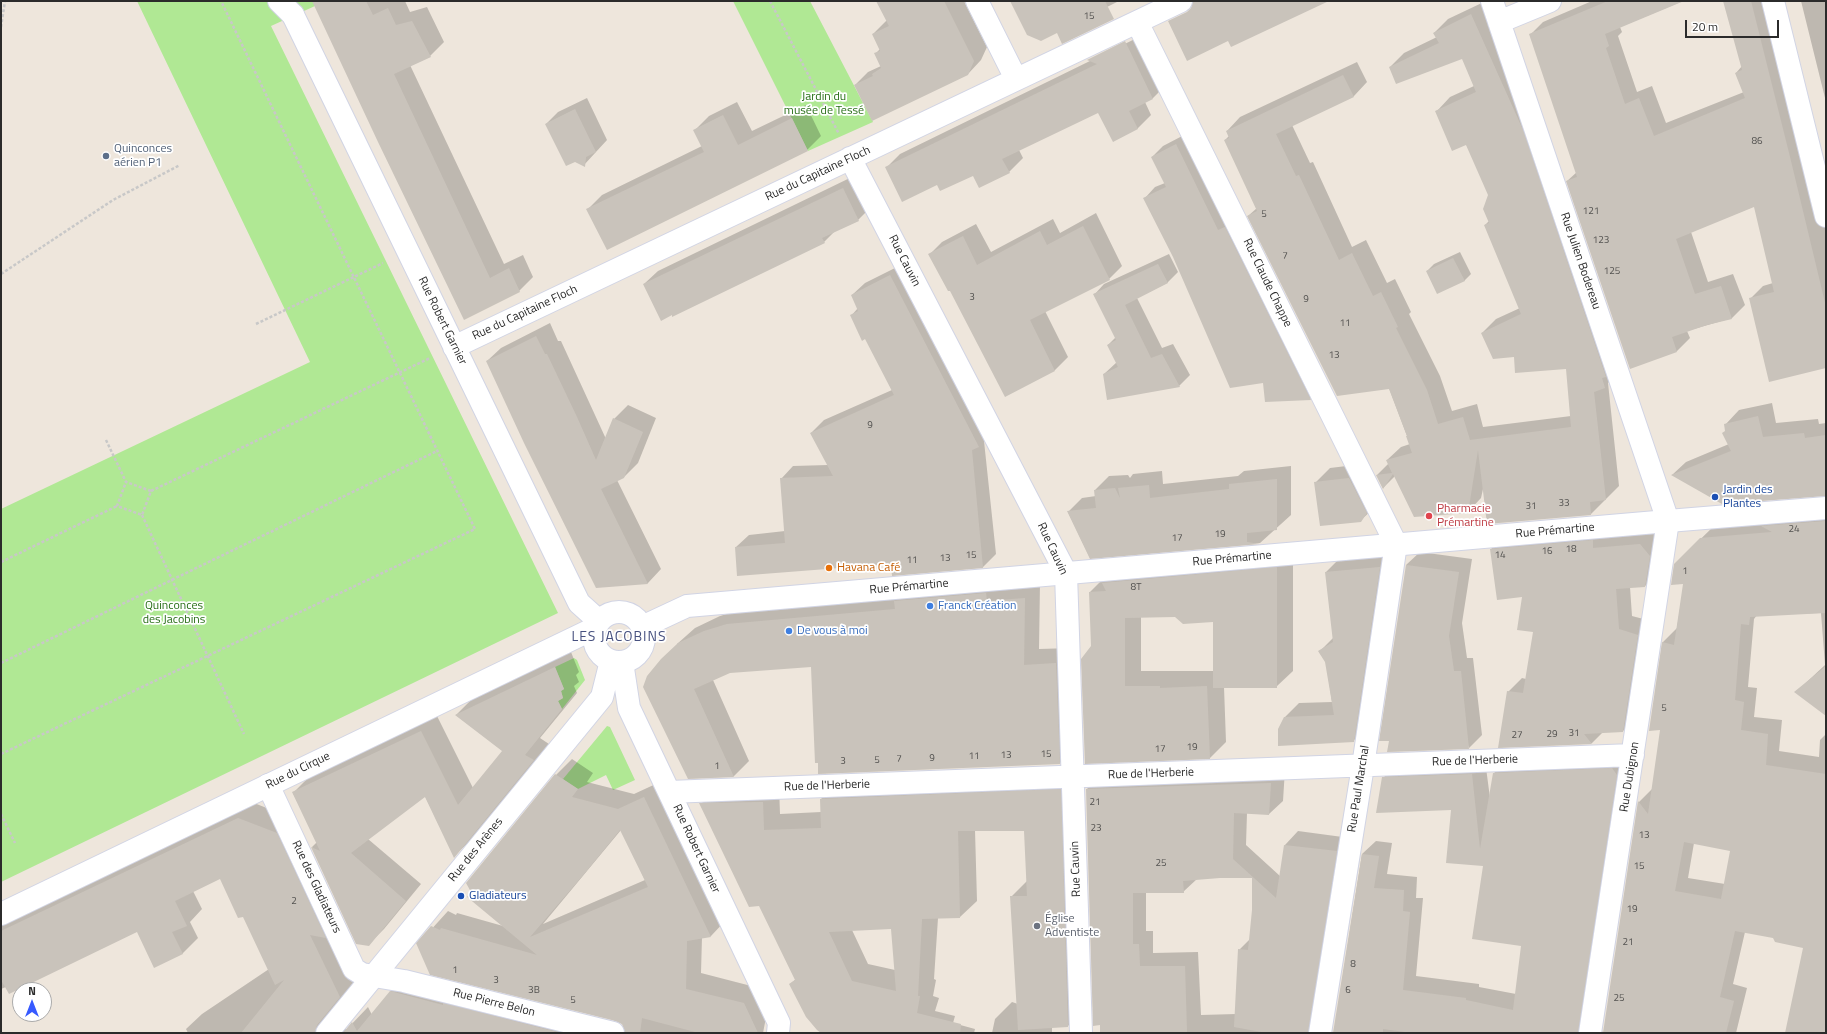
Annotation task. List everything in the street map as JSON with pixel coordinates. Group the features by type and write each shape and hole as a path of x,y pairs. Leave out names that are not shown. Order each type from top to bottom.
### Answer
{"street":[{"path":"978,1 1016,79"},
{"name":"Rue du Capitaine Floch","path":"454,347 1181,1"},
{"name":"Rue Julien Bodereau","path":"1492,1 1668,520"},
{"path":"1499,22 1550,1"},
{"path":"1773,1 1826,216"},
{"name":"Rue Robert Garnier","path":"286,8 408,251 579,603 597,624"},
{"name":"Rue Claude Chappe","path":"1137,22 1396,544"},
{"name":"Rue Cauvin","path":"850,158 1066,573 1082,1033"},
{"name":"Rue Prémartine","path":"642,627 687,606 1668,520 1826,508"},
{"name":"Rue Dubignon","path":"1590,1033 1668,520"},
{"name":"Rue Paul Marchal","path":"1320,1033 1363,766 1396,544"},
{"path":"625,612 637,619 642,627 644,637 642,647 633,658 616,661 602,655 597,649 594,641 597,624 610,613 625,612"},
{"name":"Rue du Cirque","path":"1,914 597,624"},
{"name":"Rue Robert Garnier","path":"616,661 629,708 779,1023 778,1033"},
{"name":"Rue des Arènes","path":"327,1033 602,697 616,661"},
{"name":"Rue de l'Herberie","path":"669,792 1633,755"},
{"name":"Rue des Gladiateurs","path":"268,785 354,970 362,974 374,976"},
{"name":"Rue Pierre Belon","path":"374,976 404,981 613,1033"}],"path":[{"path":"1,27 5,1"},
{"path":"1,754 475,529 221,1"},
{"path":"770,1 850,158"},
{"path":"1,274 113,200 180,165"},
{"path":"256,324 408,251"},
{"path":"244,734 142,515 151,491 454,347"},
{"path":"106,440 126,482 151,491"},
{"path":"1,663 437,451"},
{"path":"1,562 117,506 126,482"},
{"path":"117,506 142,515"},
{"path":"1,814 15,843"}],"green space":[{"name":"Quinconces des Jacobins","path":"137,1 326,1 271,26 558,613 1,882 1,509 310,362"},
{"name":"Jardin du musée de Tessé","path":"733,1 810,1 873,122 808,151"},
{"path":"574,658 577,660 585,680 562,709 558,701 563,698 561,691 564,689 555,667"},
{"path":"607,726 610,727 635,780 613,790 606,775 578,789 563,779"}],"building":[{"path":"312,1 366,1 373,15 388,8 396,25 412,21 431,57 394,74 490,278 509,268 520,292 464,320"},
{"path":"876,1 944,1 974,61 968,75 872,121 854,85 873,76 872,74 881,68 874,53 880,51 872,34 889,26"},
{"path":"1010,1 1105,1 1114,19 1062,44 1057,33 1041,41 1027,35"},
{"path":"1193,1 1329,1 1231,47 1228,41 1187,61 1168,21 1187,12 1191,8"},
{"path":"1608,1 1684,1 1605,34 1609,46 1606,48 1625,104 1639,98 1654,136 1745,98 1735,73 1742,70 1723,1 1751,1 1826,307 1826,368 1769,382 1749,298 1774,292 1754,207 1676,239 1695,294 1721,286 1732,319 1707,325 1672,337 1677,352 1630,369 1566,181 1577,177 1529,34"},
{"path":"1471,14 1523,130 1606,377 1602,378 1605,388 1594,392 1606,500 1590,502 1591,515 1487,524 1478,450 1468,513 1414,517 1393,474 1383,489 1376,475 1392,473 1386,460 1412,453 1389,389 1337,396 1247,216 1257,211 1224,140 1229,138 1226,131 1343,75 1354,97 1276,134 1296,176 1299,175 1339,260 1352,253 1373,296 1381,292 1398,327 1396,328 1427,390 1438,424 1463,417 1470,440 1571,427 1566,369 1515,373 1514,357 1493,359 1481,333 1521,314 1484,225 1489,223 1483,209 1488,195 1466,145 1452,151 1435,111 1476,92 1462,59 1396,84 1389,67 1439,43 1433,33"},
{"path":"1125,41 1153,99 1129,111 1138,129 1113,142 1098,113 1002,159 1010,173 979,188 973,176 940,191 937,185 902,202 885,167 1097,64 1087,60"},
{"path":"575,109 596,152 586,157 585,167 575,162 566,166 545,124"},
{"path":"723,115 738,145 792,118 808,151 607,250 586,209 704,152 693,130"},
{"path":"1176,144 1218,230 1225,227 1311,400 1265,402 1263,383 1230,388 1173,257 1143,198 1166,187 1151,157"},
{"path":"843,188 859,221 822,238 825,243 661,321 643,284"},
{"path":"1083,226 1110,280 1030,320 1055,371 1005,397 950,291 948,291 928,254 963,236 977,265 1040,231 1047,245"},
{"path":"1453,258 1465,281 1437,294 1426,271"},
{"path":"1158,264 1168,283 1125,305 1151,358 1162,354 1180,387 1107,400 1103,374 1118,367 1107,345 1116,340 1093,294"},
{"path":"890,275 979,447 972,450 983,568 892,576 891,564 737,576 735,547 785,543 780,478 833,476 810,433 894,395 865,339 862,341 850,315 858,311 851,295"},
{"path":"536,336 545,354 547,354 596,460 613,418 643,432 624,478 601,489 648,584 596,588 524,443 486,361"},
{"path":"1758,416 1763,437 1804,433 1805,438 1826,435 1826,496 1722,504 1671,475 1731,451 1722,433 1725,431 1724,424"},
{"path":"1349,478 1367,513 1361,522 1320,526 1314,482"},
{"path":"1277,479 1277,530 1247,533 1247,542 1260,544 1090,559 1067,511 1096,508 1094,490 1115,488 1120,498 1118,488 1149,485 1150,498 1229,489 1229,484"},
{"path":"1826,521 1826,613 1750,617 1749,625 1741,624 1735,700 1744,702 1741,730 1768,734 1766,765 1826,774 1826,1033 1785,1033 1803,948 1775,942 1773,938 1735,931 1720,997 1734,1001 1726,1033 1603,1033 1638,801 1648,814 1660,730 1649,731 1662,642 1674,645 1683,584 1671,585 1674,564 1700,538 1772,532 1761,526","holes":["1684,842 1730,851 1721,899 1675,891"]},
{"path":"1593,540 1593,548 1640,544 1650,556 1645,587 1616,589 1619,629 1638,635 1623,732 1584,734 1592,744 1498,748 1507,691 1523,693 1533,632 1517,630 1522,597 1497,600 1490,549"},
{"path":"1406,565 1459,572 1449,636 1454,671 1461,671 1469,749 1387,752 1389,741 1379,741"},
{"path":"1277,567 1277,688 1213,688 1213,622 1183,624 1175,617 1125,618 1125,686 1160,686 1160,688 1207,686 1210,759 1085,764 1081,659 1091,646 1089,592 1106,591 1102,583"},
{"path":"1380,567 1354,742 1278,746 1278,729 1284,717 1334,715 1325,662 1318,651 1333,642 1325,572"},
{"path":"986,593 987,601 1025,598 1024,665 1056,663 1060,764 818,774 818,763 815,763 811,667 730,673 694,689 734,777 688,779 643,687 647,676 661,659 678,643 704,631 727,624 895,609 894,601"},
{"path":"1826,666 1826,716 1794,692"},
{"path":"555,667 564,689 561,691 563,698 558,701 562,709 525,755 534,760 454,858 425,797 351,853 406,901 369,946 356,944 311,847 320,851 292,792 421,731 458,805 502,751 455,715"},
{"path":"1612,768 1617,775 1578,1033 1413,1033 1383,1029 1383,1033 1333,1033 1362,854 1379,856 1374,888 1404,890 1403,911 1410,912 1403,990 1466,998 1466,1000 1513,1010 1521,946 1472,939 1483,866 1446,863 1451,810 1376,813 1382,777 1472,774 1480,849 1493,773"},
{"path":"555,774 578,789 572,797 618,809 644,797 711,937 687,941 686,989 744,1003 758,1033 699,1033 642,1018 640,1033 625,1033 622,1024 616,1021 430,975 416,943 431,926 440,930 441,928 537,955 467,897 471,892 466,883","holes":["620,830 648,887 530,937"]},
{"path":"1271,783 1269,815 1234,813 1233,859 1276,898 1284,845 1337,851 1308,1033 1267,1033 1234,1027 1238,949 1248,950 1252,910 1252,878 1220,878 1183,881 1184,893 1133,893 1133,944 1139,944 1140,966 1185,966 1187,1033 1100,1033 1100,1025 1093,1026 1086,789"},
{"path":"1061,789 1068,1027 1018,1030 1010,896 1027,896 1024,831 958,831 960,918 922,919 918,996 920,996 917,1013 961,1024 960,1033 821,1033 817,1030 806,1017 789,984 795,980 759,906 749,907 699,803 763,802 764,830 821,828 820,799","holes":["891,929 896,991 852,981 829,932"]},
{"path":"238,818 277,833 326,938 310,935 340,997 317,1025 315,1033 241,1033 284,980 275,985 243,917 238,918 220,879 175,901 187,926 172,932 183,954 154,968 137,932 34,982 12,982 12,993 9,994 1,980 1,931"},
{"path":"390,991 561,1033 343,1033 352,1022 357,1031"}],"place":[{"name":"Quinconces aérien P1","path":"106,156"},
{"name":"Jardin des Plantes","path":"1715,497"},
{"name":"Pharmacie Prémartine","path":"1429,516"},
{"name":"Havana Café","path":"829,568"},
{"name":"Franck Création","path":"930,606"},
{"name":"De vous à moi","path":"789,631"},
{"name":"Gladiateurs","path":"461,896"},
{"name":"Église Adventiste","path":"1037,926"}],"district":[{"name":"LES JACOBINS","path":"619,638"}]}
